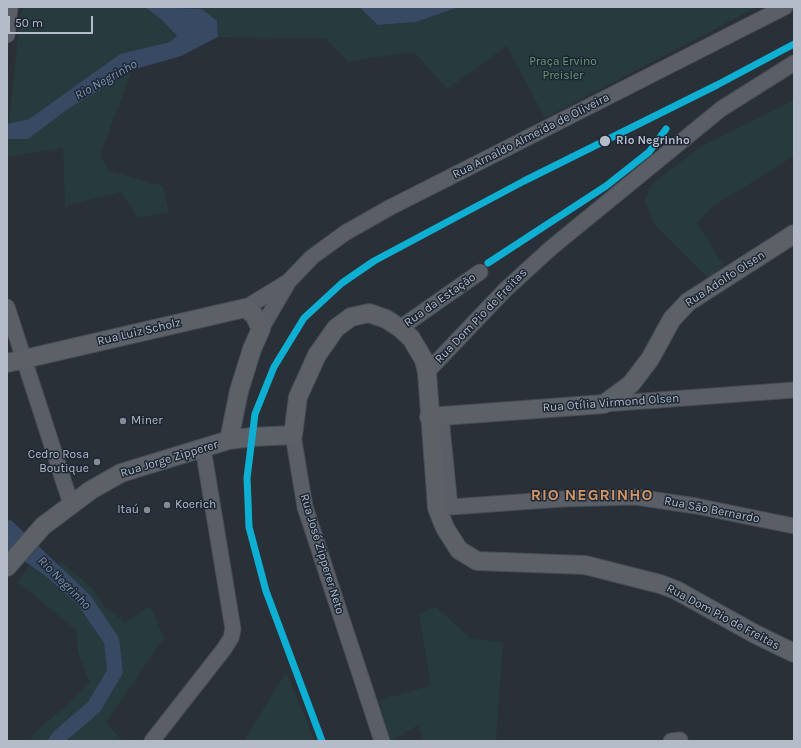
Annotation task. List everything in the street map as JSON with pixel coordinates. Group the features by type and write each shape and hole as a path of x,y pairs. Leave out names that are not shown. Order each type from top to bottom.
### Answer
{"main road":[{"name":"Rua Adolfo Olsen","path":"604,404 631,384 650,359 672,319 688,302 794,234"},
{"path":"245,308 254,315 261,329"},
{"name":"Rua Luiz Scholz","path":"15,361 245,308"},
{"name":"Rua José Zipperer Neto","path":"293,435 298,397 307,375 317,355 336,328 351,317 369,314 386,319 400,328 411,338 419,350 427,372"},
{"name":"Rua Arnaldo Almeida de Oliveira","path":"229,440 239,391 252,349 261,329"},
{"name":"Rua Dom Pio de Freitas","path":"427,372 435,417 445,528 455,544 468,557 477,562 585,566 660,584 676,590 755,634 794,653"},
{"name":"Rua Otília Virmond Olsen","path":"435,417 604,404"},
{"name":"Rua Jorge Zipperer","path":"8,566 36,532 71,504 121,473 229,440 251,437 293,435"}],"street":[{"path":"7,35 10,7"},
{"name":"Rua Arnaldo Almeida de Oliveira","path":"261,329 289,281 312,257 373,217 784,7"},
{"name":"Rua Dom Pio de Freitas","path":"427,372 505,290 551,248 722,109 794,63"},
{"name":"Rua da Estação","path":"400,328 480,272"},
{"name":"Rua Arnaldo Almeida de Oliveira","path":"245,308 289,281"},
{"path":"7,307 15,361 71,504"},
{"name":"Rua Otília Virmond Olsen","path":"604,404 794,390"},
{"name":"Rua José Zipperer Neto","path":"293,435 305,507 382,741"},
{"path":"152,741 224,649 231,638 233,629 203,448"},
{"name":"Rua São Bernardo","path":"444,507 562,499 636,498 696,506 794,526"}],"green space":[{"path":"24,7 145,7 162,20 177,36 170,42 120,54 29,119 9,124 20,15"},
{"name":"Praça Ervino Preisler","path":"170,7 359,7 378,25 416,22 459,7 757,7 545,118 507,46 447,89 416,54 403,53 349,62 326,39 218,37 217,21"},
{"path":"132,70 100,155 109,171 163,186 169,212 138,218 121,192 65,206 63,148 7,157 8,139 28,139 68,109"},
{"path":"794,100 794,156 712,207 697,223 724,266 708,278 654,224 645,201 652,184 697,149"},
{"path":"61,562 91,587 103,605 125,623 150,606 164,638 106,722 122,741 66,741 100,712 123,673 90,595 58,566"},
{"path":"29,565 47,577 78,605 104,643 107,670 88,702 54,731 47,741 30,741 37,730 66,706 90,682 78,653 76,630 18,582"},
{"path":"436,607 470,638 503,642 496,741 424,741 418,725 391,741 379,701 431,685 419,614"},
{"path":"286,672 315,741 244,741"}],"water":[{"path":"145,7 202,9 217,21 218,37 181,56 132,70 68,109 28,139 7,139 7,124 29,119 120,54 170,42 177,36 162,20"},
{"path":"359,7 459,7 416,22 378,25"},
{"path":"11,520 90,595 119,638 123,673 100,712 66,741 47,741 54,731 88,702 107,670 104,643 78,605 47,577 7,549 7,521"}],"transit line":[{"path":"322,741 266,591 249,527 247,478 255,414 274,367 304,318 342,283 374,261 524,181 717,85 794,44"},
{"path":"488,263 606,186 649,152 666,129"}],"place":[{"name":"Rio Negrinho","path":"605,141"},
{"name":"Miner","path":"123,421"},
{"name":"Cedro Rosa Boutique","path":"97,462"},
{"name":"Koerich","path":"167,505"},
{"name":"Itaú","path":"147,510"}],"district":[{"name":"RIO NEGRINHO","path":"592,495"}]}
